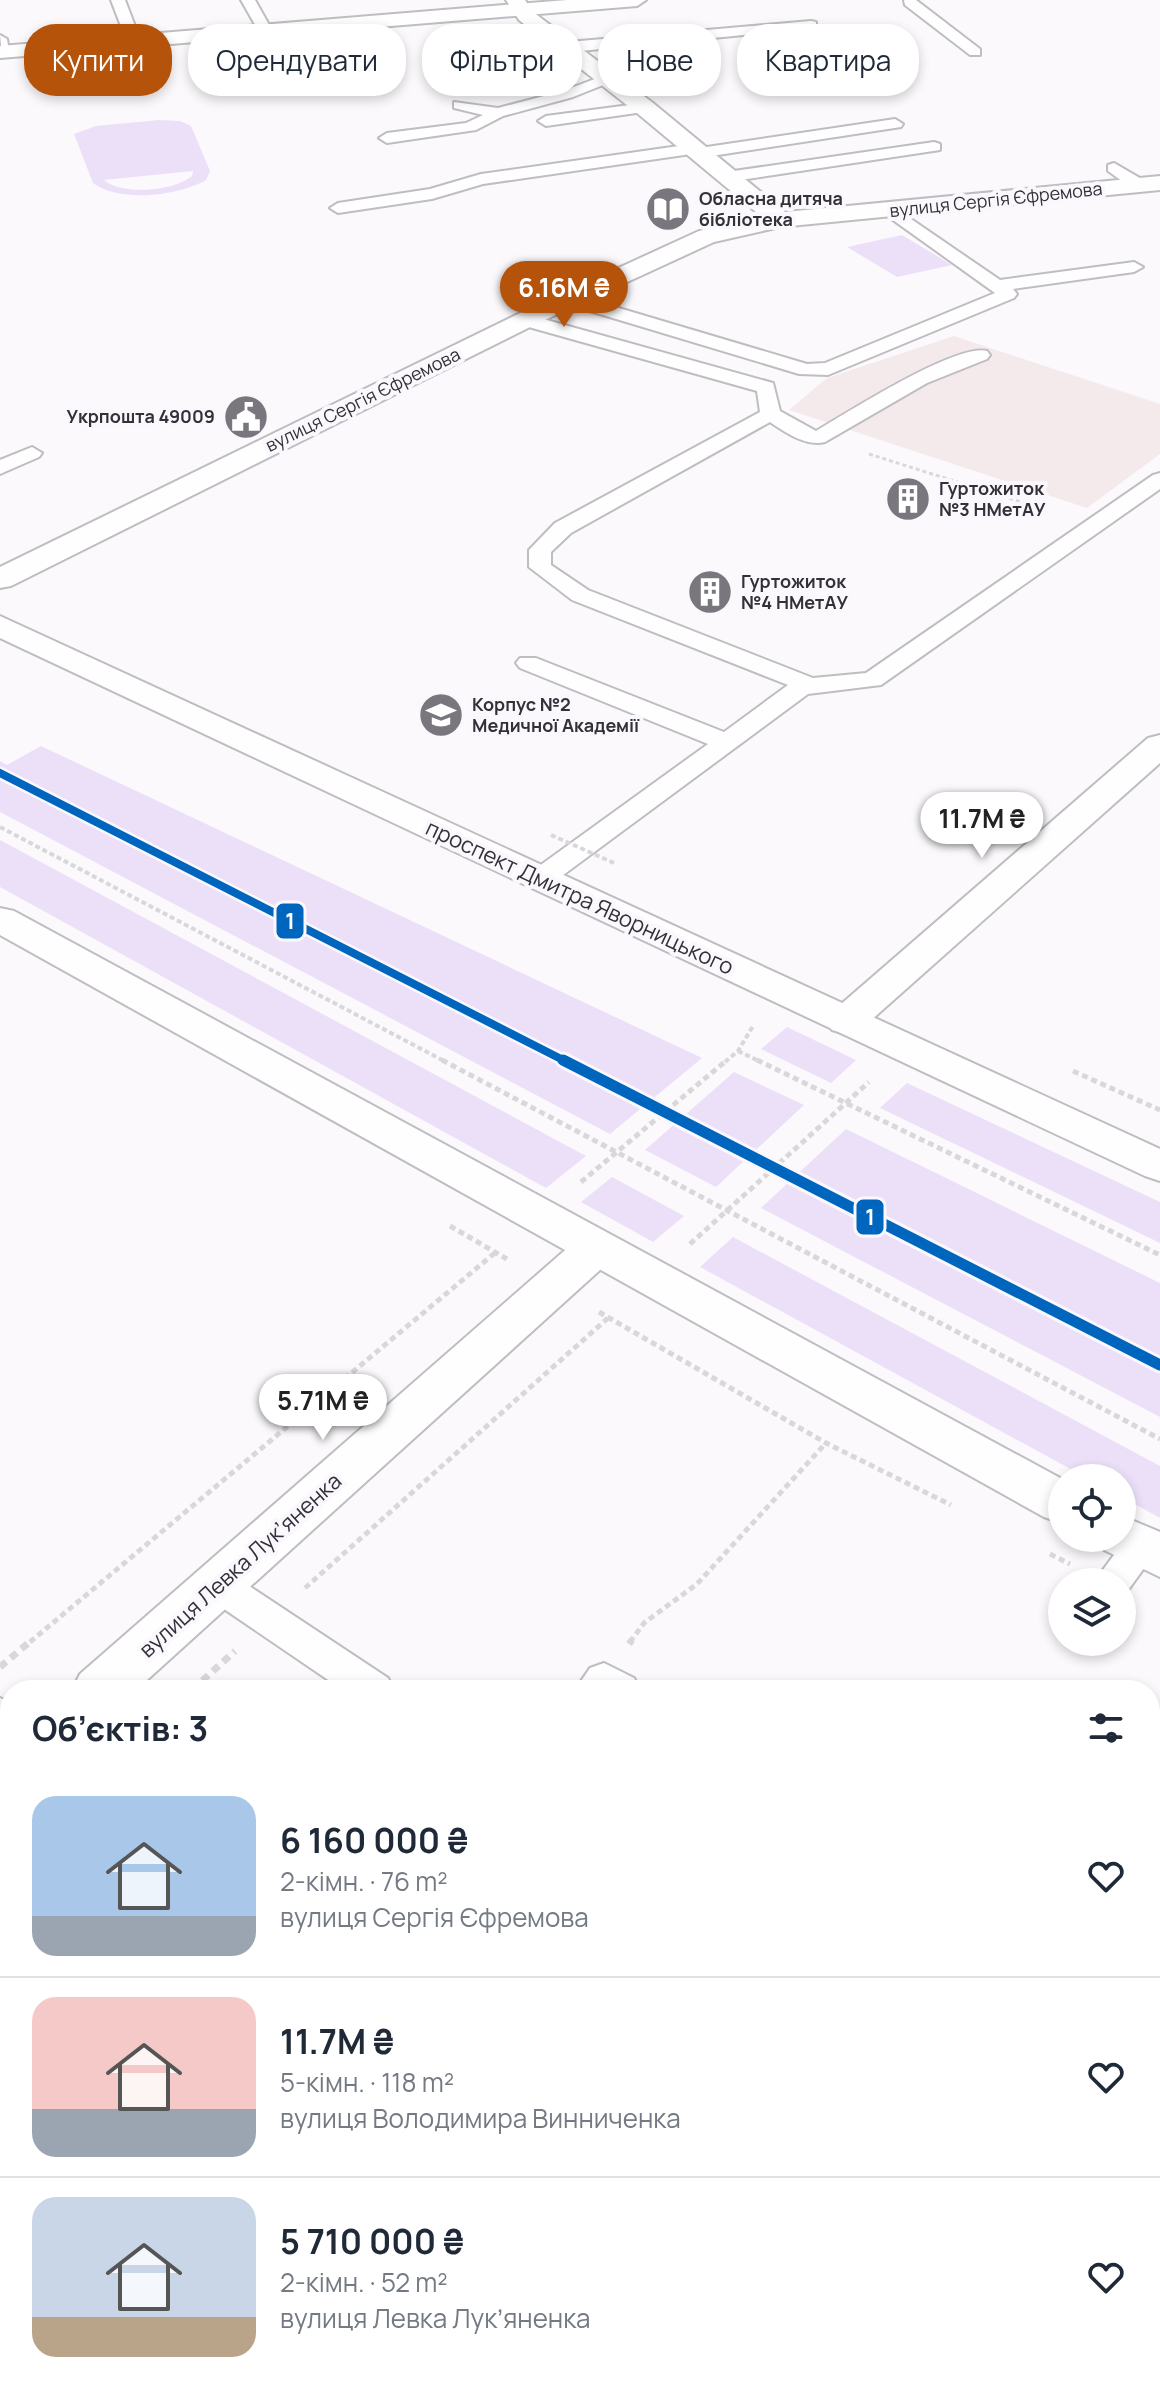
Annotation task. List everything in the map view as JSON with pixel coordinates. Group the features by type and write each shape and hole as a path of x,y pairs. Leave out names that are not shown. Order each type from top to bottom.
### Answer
{"street":[{"path":"338,24 518,4 637,0"},
{"path":"518,4 537,24"},
{"path":"1,48 24,47"},
{"path":"582,58 598,70"},
{"path":"630,96 780,220"},
{"name":"вулиця Сергія Єфремова","path":"0,579 525,320 707,236 780,220 1150,184"},
{"name":"проспект Дмитра Яворницького","path":"0,626 1160,1166"},
{"path":"846,1021 1159,747"},
{"path":"0,919 595,1249 1048,1495"},
{"name":"вулиця Левка Лукʼяненка","path":"110,1680 595,1249"}],"lane":[{"path":"118,0 127,24"},
{"path":"248,0 262,24"},
{"path":"910,2 975,52"},
{"path":"582,49 737,33"},
{"path":"387,138 470,127 498,113 568,94 598,82"},
{"path":"459,105 498,113"},
{"path":"546,121 645,108"},
{"path":"338,208 432,194 481,179 895,124"},
{"path":"727,177 934,147"},
{"path":"1114,168 1150,184"},
{"path":"569,299 806,370 828,369 1008,294 892,211"},
{"path":"997,286 1134,267"},
{"path":"525,320 766,387 770,414 797,431 818,438 920,379 980,355"},
{"path":"770,414 563,528 540,550 540,567 580,595 811,686"},
{"path":"0,468 32,453"},
{"path":"541,878 799,689 872,680 1160,479"},
{"path":"528,663 729,743"},
{"path":"218,1585 359,1680"}],"path":[{"path":"818,438 1094,526"},
{"path":"0,827 1160,1439"},
{"path":"551,835 614,863"},
{"path":"572,1189 738,1051 758,1018"},
{"path":"738,1051 1160,1255"},
{"path":"651,1279 845,1102"},
{"path":"0,1667 496,1253"},
{"path":"203,1680 609,1318"},
{"path":"610,1680 644,1623 697,1584 826,1443"}],"shaded area":[{"path":"180,121 191,126 210,171 206,180 194,186 165,193 133,195 104,189 93,183 74,134 96,126","holes":["193,171 192,176 173,185 148,190 123,188 104,180"]},
{"path":"902,235 952,265 897,277 847,247"},
{"path":"954,336 1160,404 1160,454 1087,508 789,410 827,378"},
{"path":"41,746 702,1058 610,1134 0,812 0,761 7,765"},
{"path":"0,840 586,1156 546,1188 0,887"},
{"path":"787,1027 856,1060 831,1083 761,1049"},
{"path":"734,1072 804,1105 716,1187 645,1150"},
{"path":"907,1083 1160,1202 1160,1243 880,1108"},
{"path":"846,1129 1160,1283 1160,1417 761,1208"},
{"path":"612,1177 684,1216 653,1242 581,1202"},
{"path":"733,1237 1160,1466 1160,1518 1136,1505 1136,1464 1061,1464 700,1267"}],"transit line":[{"name":"1","path":"0,773 1160,1365"}],"place":[{"name":"Обласна дитяча бібліотека","path":"668,209"},
{"name":"Укрпошта 49009","path":"246,417"},
{"name":"Гуртожиток №3 НМетАУ","path":"908,499"},
{"name":"Гуртожиток №4 НМетАУ","path":"710,592"},
{"name":"Корпус №2 Медичної Академії","path":"441,715"}]}
